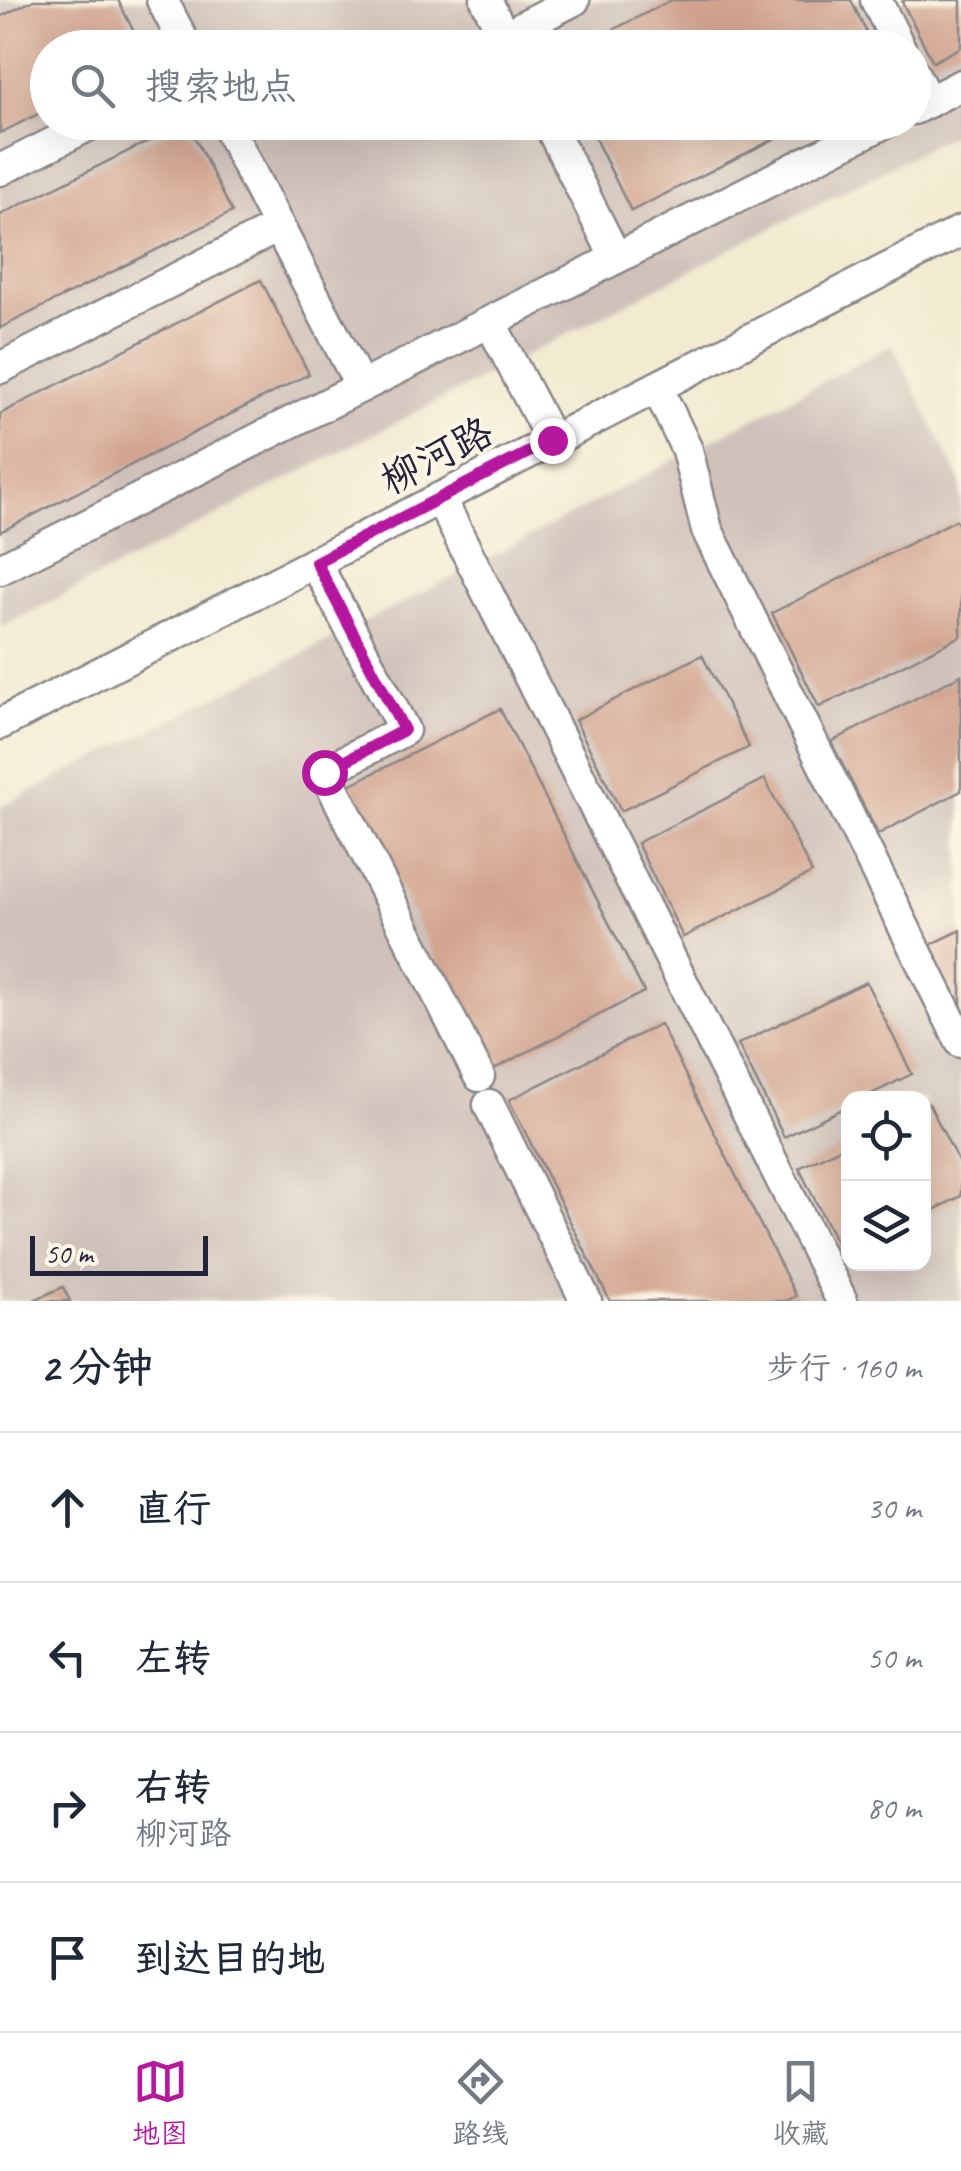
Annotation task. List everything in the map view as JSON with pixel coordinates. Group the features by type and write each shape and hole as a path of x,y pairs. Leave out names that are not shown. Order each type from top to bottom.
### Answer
{"street":[{"path":"162,0 178,30"},
{"path":"486,0 501,30"},
{"path":"526,30 574,0"},
{"path":"876,0 891,30"},
{"path":"931,100 961,85"},
{"path":"0,170 59,140"},
{"path":"234,140 360,388"},
{"path":"557,140 616,258"},
{"path":"0,569 850,140"},
{"path":"0,368 278,227"},
{"name":"柳河路","path":"0,724 961,231"},
{"path":"490,322 552,440"},
{"path":"657,387 687,450 706,530 961,1042"},
{"path":"440,498 842,1301"},
{"path":"316,562 404,730 324,772 586,1301"}],"shaded area":[{"path":"0,0 961,0 961,130 0,628"},
{"path":"892,345 961,482 961,1301 0,1301 0,807 455,576"}],"building":[{"path":"34,0 118,0 133,30 30,30 30,118 0,133 0,17"},
{"path":"672,0 851,0 865,30 613,30"},
{"path":"961,0 961,47 933,62 931,30 916,30 902,2"},
{"path":"151,140 196,140 232,212 0,328 0,215"},
{"path":"596,140 772,140 631,211"},
{"path":"261,280 309,374 0,532 0,414"},
{"path":"956,520 961,530 961,636 819,707 772,613"},
{"path":"702,655 749,747 621,811 575,720"},
{"path":"961,675 961,791 878,834 831,742"},
{"path":"500,709 644,992 492,1070 348,786"},
{"path":"765,779 812,873 683,937 637,843"},
{"path":"961,930 961,1006 930,945"},
{"path":"866,982 912,1074 877,1091 841,1091 841,1109 784,1137 738,1044"},
{"path":"660,1024 796,1296 786,1301 610,1301 509,1100"},
{"path":"931,1108 961,1167 961,1196 931,1211"},
{"path":"841,1147 841,1252 799,1168"},
{"path":"63,1287 70,1301 32,1301"}],"route":[{"path":"324,772 404,730 316,562 552,440"}]}
